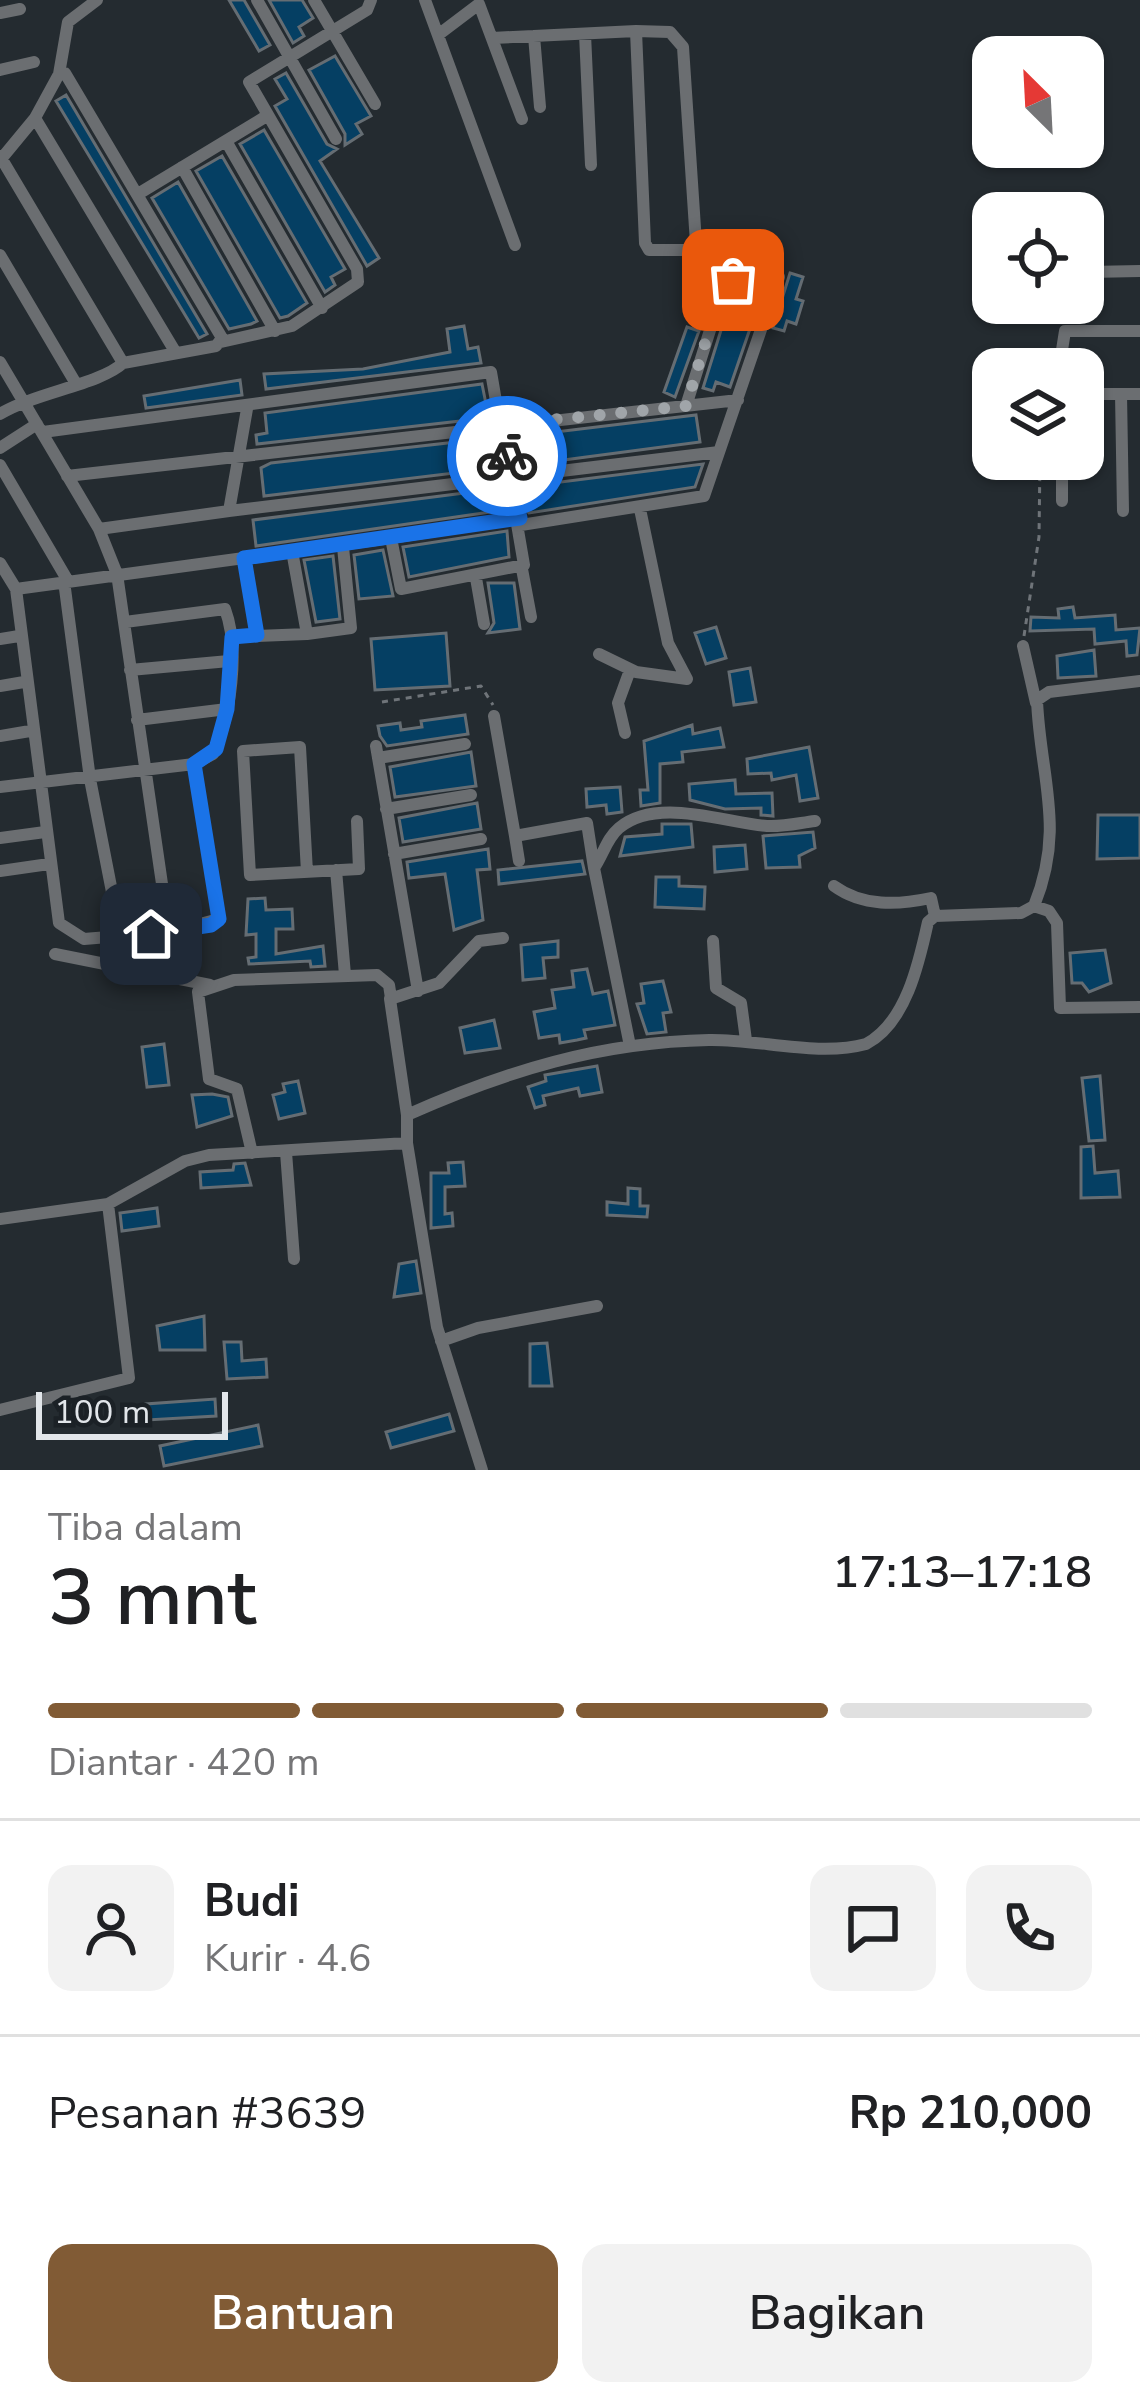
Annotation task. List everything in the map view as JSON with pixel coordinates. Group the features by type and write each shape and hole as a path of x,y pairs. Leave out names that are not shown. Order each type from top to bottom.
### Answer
{"street":[{"path":"97,0 68,22 58,74 35,118 1,157 123,363"},
{"path":"257,0 337,140"},
{"path":"314,0 375,104"},
{"path":"0,414 123,363 275,331 322,308 359,276 249,82 367,10 373,0"},
{"path":"425,0 515,245"},
{"path":"438,35 478,1 522,118"},
{"path":"0,13 20,9"},
{"path":"636,32 646,247 691,250 733,280"},
{"path":"492,38 670,32 683,47 696,243 691,250"},
{"path":"585,34 591,165"},
{"path":"534,36 540,107"},
{"path":"0,70 34,62"},
{"path":"58,74 67,75 221,342"},
{"path":"138,194 265,117"},
{"path":"35,118 176,353"},
{"path":"226,141 322,308"},
{"path":"182,166 275,331"},
{"path":"0,255 75,382"},
{"path":"16,589 701,499 779,276 770,270 733,280 721,291 686,406"},
{"path":"1104,272 1140,271"},
{"path":"1062,348 1065,332 1140,331"},
{"path":"0,362 99,530 116,574 169,932"},
{"path":"0,448 38,426 247,409 489,372 496,378 531,617"},
{"path":"1104,394 1140,394"},
{"path":"1121,394 1123,511"},
{"path":"67,476 738,400"},
{"path":"229,511 242,459 247,409"},
{"path":"99,530 509,473 719,452"},
{"path":"0,465 66,581 90,779 121,938"},
{"path":"1062,480 1062,501"},
{"path":"599,654 630,670 687,679 668,643 640,508"},
{"path":"391,538 401,589 522,568"},
{"path":"232,637 351,628 343,547"},
{"path":"292,551 307,634"},
{"path":"244,558 257,635"},
{"path":"0,563 16,589 30,731 61,925 84,939 121,938 219,919 194,764"},
{"path":"476,578 484,624"},
{"path":"0,788 194,764 214,753 227,709 232,637 221,608 124,622"},
{"path":"0,638 19,636"},
{"path":"1023,646 1036,704 1052,832 1034,906"},
{"path":"130,670 230,661"},
{"path":"625,733 618,704 630,670"},
{"path":"1036,704 1049,692 1140,681"},
{"path":"0,686 24,682"},
{"path":"137,720 227,709"},
{"path":"494,716 519,861"},
{"path":"0,736 30,731"},
{"path":"418,991 377,752 465,744"},
{"path":"307,872 300,747 243,751 250,875 307,872 336,870 359,869 357,821"},
{"path":"386,809 471,795"},
{"path":"595,868 618,829 653,816 722,817 768,826 815,820"},
{"path":"515,836 586,823 630,1046"},
{"path":"0,838 45,832"},
{"path":"394,854 481,839"},
{"path":"0,871 49,864"},
{"path":"336,870 345,975"},
{"path":"407,1115 529,1065 630,1046 746,1040 852,1047 876,1039 900,1007 935,916 931,898 873,902 852,899 834,886"},
{"path":"935,916 1021,913 1034,906 1051,912 1057,923 1060,1008 1140,1007"},
{"path":"391,998 445,980 481,940 503,938"},
{"path":"712,941 716,988 741,1003 746,1040"},
{"path":"55,954 212,985 345,975 377,975 389,985 423,1263 441,1341 482,1470"},
{"path":"212,985 196,995 208,1079 237,1089 252,1153"},
{"path":"0,1219 108,1204 185,1161 407,1143"},
{"path":"286,1152 294,1259"},
{"path":"0,1410 129,1378 108,1204"},
{"path":"441,1341 478,1328 598,1306"}],"path":[{"path":"1023,646 1039,537 1040,480"},
{"path":"382,702 481,686 491,697 494,716"}],"building":[{"path":"229,0 244,0 270,45 259,51"},
{"path":"269,0 302,0 313,18 299,27 304,36 293,43"},
{"path":"335,56 371,116 356,124 362,134 345,145 345,134 309,70"},
{"path":"286,73 327,144 337,149 320,161 379,258 367,266 275,106 287,99 275,79"},
{"path":"66,95 207,334 199,338 56,101"},
{"path":"264,130 345,269 331,277 335,285 325,292 240,144"},
{"path":"222,156 307,303 288,316 280,318 196,171"},
{"path":"178,182 257,321 229,329 152,198"},
{"path":"790,273 803,277 796,299 803,301 796,324 787,321 784,331 773,328"},
{"path":"765,285 730,387 716,382 713,391 703,388 732,295"},
{"path":"464,326 468,349 478,347 481,363 266,389 264,374 363,369 450,352 447,329"},
{"path":"687,327 699,331 675,397 664,392"},
{"path":"240,380 242,395 146,408 144,396"},
{"path":"482,384 488,414 478,419 257,444 256,435 267,433 265,413"},
{"path":"696,415 700,442 518,466 514,437"},
{"path":"492,438 496,468 264,496 261,468 271,463"},
{"path":"703,464 695,487 529,513 525,509 521,487"},
{"path":"488,490 490,503 502,502 504,510 256,546 253,520"},
{"path":"507,531 509,557 409,577 403,547"},
{"path":"383,550 393,596 359,599 354,555"},
{"path":"333,556 340,619 316,622 304,560"},
{"path":"488,583 514,583 520,629 488,633 494,623"},
{"path":"1073,607 1075,618 1115,615 1116,630 1140,628 1137,655 1127,656 1126,641 1095,644 1094,629 1030,631 1031,617 1059,618 1058,609"},
{"path":"716,627 726,658 706,664 695,633"},
{"path":"446,633 450,686 375,690 371,639"},
{"path":"1094,650 1096,676 1058,678 1057,656"},
{"path":"750,668 756,702 734,705 729,672"},
{"path":"465,715 468,734 387,746 378,726 400,723 401,730 422,727 421,721"},
{"path":"692,725 693,734 720,728 724,747 682,752 683,762 660,764 660,803 641,806 640,790 648,790 644,741"},
{"path":"809,747 818,798 800,801 796,775 772,780 771,773 748,774 747,759"},
{"path":"471,752 476,786 395,797 390,767"},
{"path":"735,780 736,794 772,793 773,816 761,815 761,808 725,809 690,800 689,784"},
{"path":"620,787 622,812 607,814 606,805 587,807 586,789"},
{"path":"477,803 481,829 403,842 399,818"},
{"path":"1098,815 1140,815 1140,858 1097,859"},
{"path":"662,824 691,824 693,847 620,856 625,837 662,834"},
{"path":"813,832 815,848 799,856 800,867 766,868 763,836"},
{"path":"745,845 747,869 715,872 714,847"},
{"path":"488,849 490,869 477,870 483,920 454,930 445,874 409,878 407,862"},
{"path":"582,861 585,874 499,884 498,870"},
{"path":"656,877 679,877 679,886 705,887 704,909 655,907"},
{"path":"265,898 266,910 292,909 293,929 276,929 276,954 323,946 325,966 311,967 310,961 249,964 248,958 256,957 256,934 246,935 248,899"},
{"path":"558,941 558,957 543,958 545,978 523,980 521,945"},
{"path":"1105,950 1111,983 1089,992 1082,983 1072,983 1070,953"},
{"path":"587,969 593,994 608,991 615,1025 584,1030 586,1038 560,1043 559,1035 539,1038 534,1012 555,1008 552,990 574,987 572,971"},
{"path":"663,981 671,1012 663,1013 666,1032 647,1034 637,1004 644,1003 641,984"},
{"path":"494,1020 500,1048 465,1053 460,1028"},
{"path":"164,1044 169,1085 147,1087 142,1047"},
{"path":"597,1066 602,1092 580,1096 578,1088 543,1096 545,1105 535,1108 528,1087 546,1081 545,1075"},
{"path":"1100,1076 1105,1140 1089,1141 1082,1078"},
{"path":"298,1081 305,1113 279,1119 273,1095 285,1092 283,1084"},
{"path":"192,1095 228,1097 232,1116 197,1127"},
{"path":"1093,1146 1095,1173 1118,1171 1120,1197 1081,1198 1081,1147"},
{"path":"463,1162 465,1186 445,1187 445,1214 452,1213 453,1226 431,1228 431,1173 449,1173 448,1163"},
{"path":"245,1163 251,1185 201,1188 200,1172 233,1170 234,1164"},
{"path":"628,1188 640,1189 640,1206 648,1206 647,1217 607,1215 607,1202 628,1204"},
{"path":"157,1208 159,1226 122,1231 120,1213"},
{"path":"416,1261 421,1293 394,1297 399,1264"},
{"path":"204,1316 205,1350 160,1350 157,1326"},
{"path":"224,1342 241,1342 242,1361 266,1359 267,1377 227,1379"},
{"path":"547,1343 552,1386 530,1386 530,1344"},
{"path":"215,1399 216,1416 147,1420 146,1404"},
{"path":"449,1414 454,1431 391,1448 386,1432"},
{"path":"258,1425 262,1446 164,1466 160,1446"}],"way so far":[{"path":"507,456 502,425 686,406 721,291 733,280"}],"route":[{"path":"151,934 211,925 219,919 194,764 216,749 227,709 232,637 257,635 244,558 520,518 507,456"}]}
